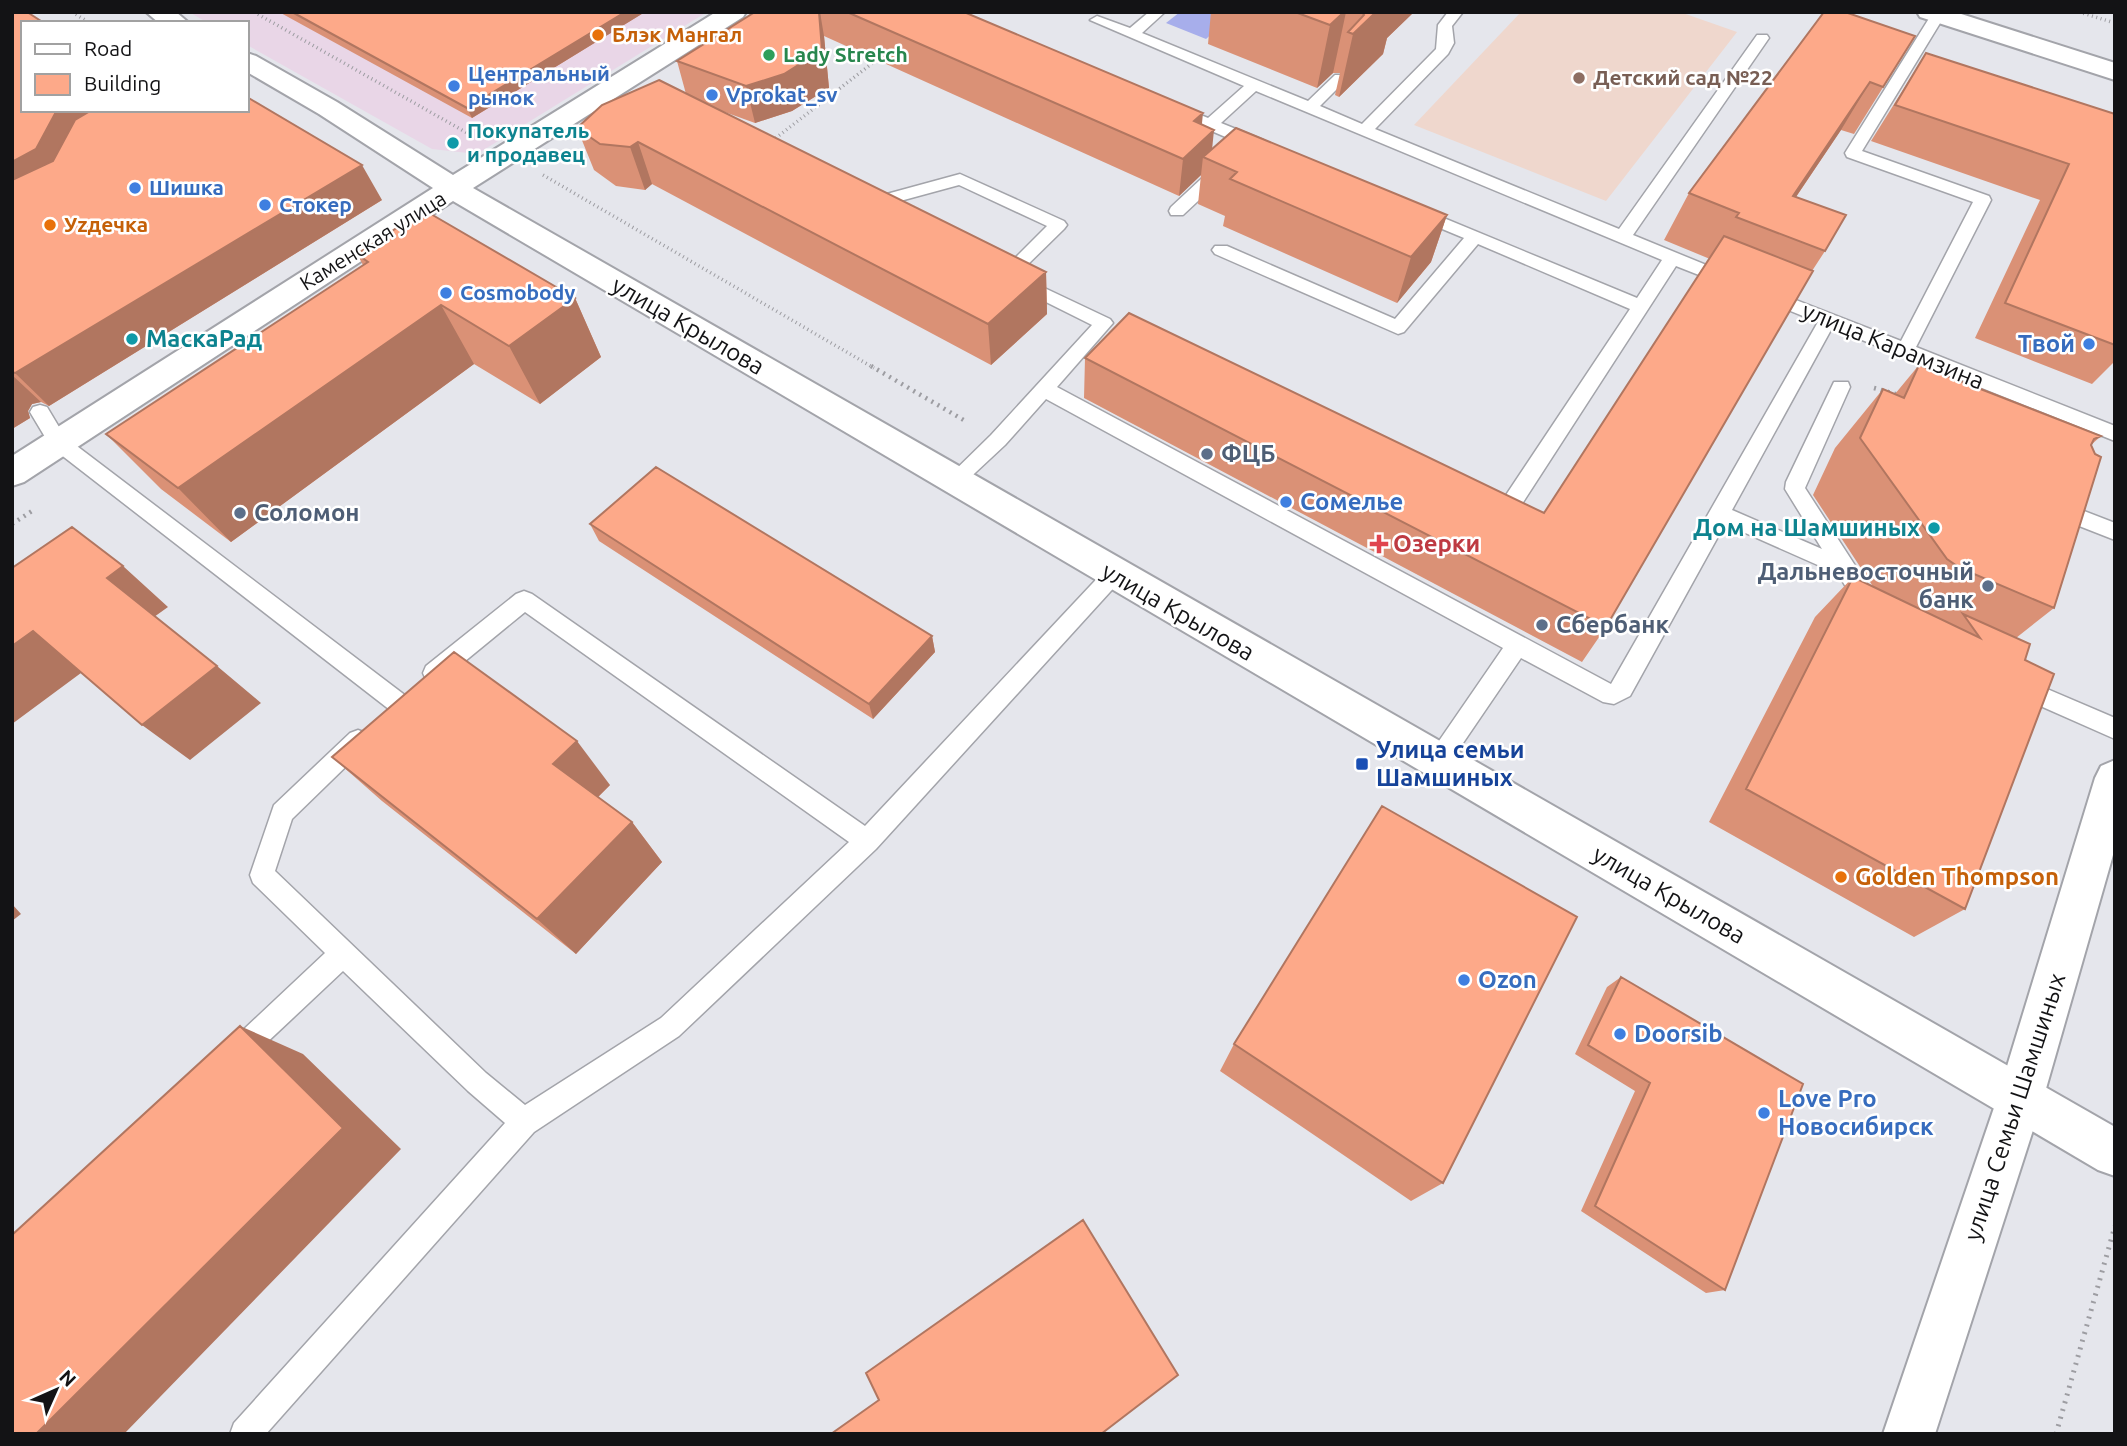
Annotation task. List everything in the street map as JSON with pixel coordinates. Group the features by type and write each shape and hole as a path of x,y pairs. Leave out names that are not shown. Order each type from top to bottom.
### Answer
{"street":[{"path":"158,12 174,21"},
{"name":"Каменская улица","path":"12,473 455,189 634,88 734,12"},
{"path":"1934,14 2115,72"},
{"name":"улица Крылова","path":"248,63 455,189 1113,575 2115,1153"},
{"name":"улица Семьи Шамшиных","path":"1909,1434 2020,1099 2115,778"}],"lane":[{"path":"1132,34 1158,12"},
{"path":"1364,131 1443,51 1446,43 1444,25 1456,12"},
{"path":"1905,351 1983,200 1853,153 1910,72 1934,14"},
{"path":"1097,20 1672,258 1502,518 1477,506"},
{"path":"1622,238 1762,38"},
{"path":"1310,108 1340,78"},
{"path":"1210,124 1254,85"},
{"path":"1160,103 1210,124 1242,150 1271,150"},
{"path":"1177,211 1242,150"},
{"path":"891,216 861,202 960,179 1058,225 1001,272 1110,326 954,481"},
{"path":"1402,205 1640,306"},
{"path":"1221,250 1398,328 1475,236"},
{"name":"улица Карамзина","path":"1672,258 2115,434"},
{"path":"1044,389 1517,646 1603,692 1614,694 1622,689 1828,320"},
{"path":"1841,387 1795,489 1883,623"},
{"path":"40,412 58,442 398,703"},
{"path":"2042,503 2115,533"},
{"path":"1720,513 1845,568"},
{"path":"245,1434 524,1122 670,1027 867,841 1113,575"},
{"path":"524,1122 477,1082 262,875 282,813 398,703 524,600 867,841"},
{"path":"1438,761 1517,646"},
{"path":"1994,675 2115,729"},
{"path":"213,1076 343,954"}],"path":[{"path":"254,12 472,136"},
{"path":"2079,12 2115,23"},
{"path":"771,142 881,56"},
{"path":"543,175 998,440"},
{"path":"1841,387 1882,388 1908,398"},
{"path":"2056,1434 2115,1226"}],"shaded area":[{"name":"Центральный рынок","path":"189,12 707,12 477,154 432,149 248,46 248,21 205,21"},
{"path":"1180,12 1230,12 1231,17 1206,39 1166,23"},
{"name":"Детский сад №22","path":"1521,12 1680,12 1737,32 1606,201 1414,125"}],"building":[{"path":"12,12 27,12 41,21 21,21 21,112 56,112 36,149 12,162"},
{"path":"292,12 625,12 467,108"},
{"path":"755,12 819,12 822,50 784,74 746,86 677,61"},
{"path":"847,12 964,12 1203,113 1194,121 1214,130 1183,159"},
{"path":"1295,12 1344,12 1330,25"},
{"path":"1362,12 1376,12 1353,34 1348,32 1364,15"},
{"path":"1824,12 1845,12 1915,36 1883,87 1870,82 1793,196 1846,215 1825,251 1736,217 1739,213 1689,193"},
{"path":"1926,53 2115,114 2115,345 2005,303 2069,164 1895,105"},
{"path":"659,80 1046,272 988,324 638,142 630,147 600,144 577,128 602,105"},
{"path":"248,98 362,165 15,373 12,372 12,180 53,161 75,120 89,112 248,112"},
{"path":"1236,128 1447,215 1411,257 1230,179 1237,172 1203,157"},
{"path":"424,210 575,298 509,346 441,305 178,488 106,434 368,262 357,254"},
{"path":"1724,236 1813,271 1606,627 1085,358 1129,313 1544,513"},
{"path":"1919,365 2101,436 2094,439 2091,445 2095,454 2101,457 2054,608 1960,568 1947,559 1860,438 1883,389 1904,398"},
{"path":"656,467 932,636 869,704 590,524"},
{"path":"72,527 123,566 107,578 217,666 142,725 33,631 12,646 12,568"},
{"path":"1853,577 1980,638 1963,614 2030,644 2025,660 2054,674 1965,909 1746,789"},
{"path":"454,652 577,741 553,764 632,822 537,919 332,757"},
{"path":"1382,806 1577,917 1443,1183 1234,1044"},
{"path":"1621,977 1803,1084 1725,1290 1595,1206 1650,1083 1588,1045"},
{"path":"240,1026 343,1128 36,1434 12,1434 12,1235"},
{"path":"1083,1220 1178,1375 1101,1434 831,1434 879,1400 866,1373"}],"place":[{"name":"Блэк Мангал","path":"598,35"},
{"name":"Lady Stretch","path":"769,55"},
{"name":"Детский сад №22","path":"1579,78"},
{"name":"Центральный рынок","path":"454,86"},
{"name":"Vprokat_sv","path":"712,95"},
{"name":"Покупатель и продавец","path":"453,143"},
{"name":"Шишка","path":"135,188"},
{"name":"Стокер","path":"265,205"},
{"name":"Уzдечка","path":"50,225"},
{"name":"Cosmobody","path":"446,293"},
{"name":"МаскаРад","path":"132,339"},
{"name":"Твой","path":"2089,344"},
{"name":"ФЦБ","path":"1207,454"},
{"name":"Сомелье","path":"1286,502"},
{"name":"Соломон","path":"240,513"},
{"name":"Дом на Шамшиных","path":"1934,528"},
{"name":"Озерки","path":"1379,544"},
{"name":"Дальневосточный банк","path":"1988,586"},
{"name":"Сбербанк","path":"1542,625"},
{"name":"Улица семьи Шамшиных","path":"1362,764"},
{"name":"Golden Thompson","path":"1841,877"},
{"name":"Ozon","path":"1464,980"},
{"name":"Doorsib","path":"1620,1034"},
{"name":"Love Pro Новосибирск","path":"1764,1113"}]}
